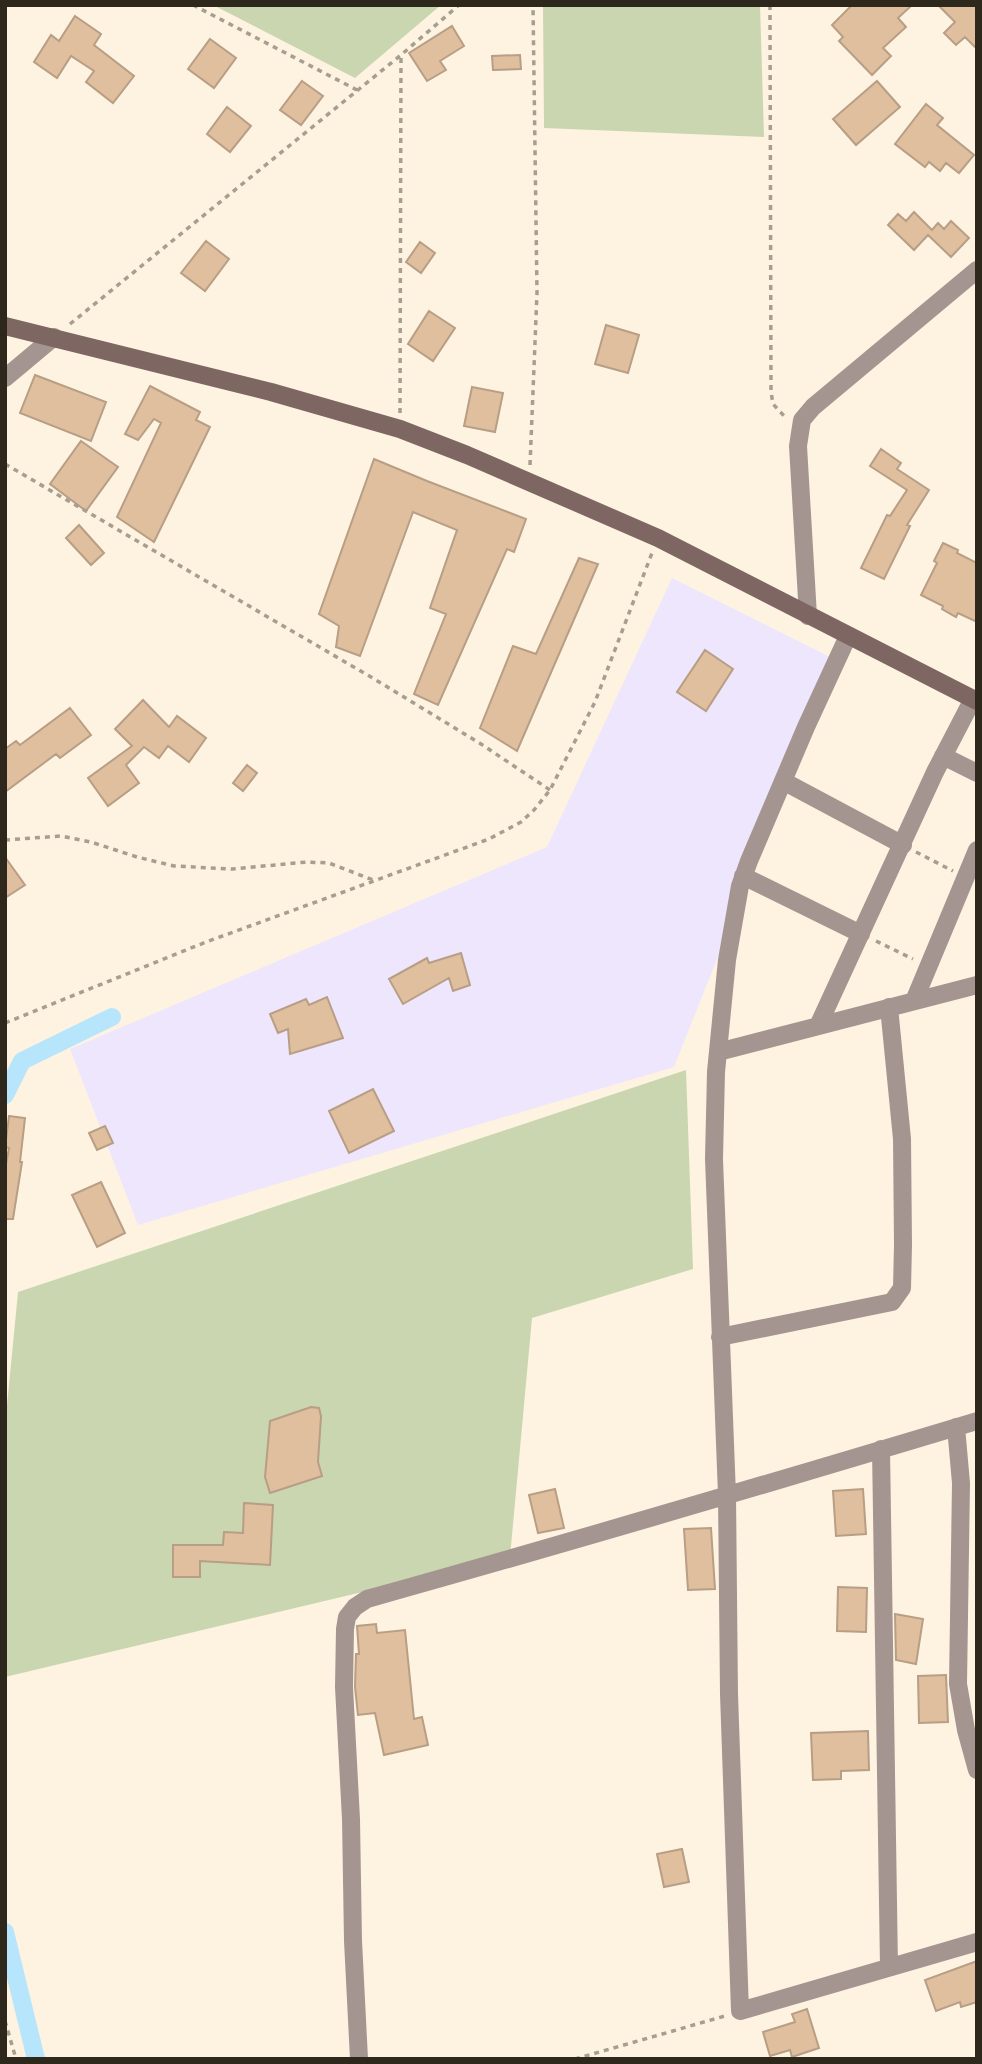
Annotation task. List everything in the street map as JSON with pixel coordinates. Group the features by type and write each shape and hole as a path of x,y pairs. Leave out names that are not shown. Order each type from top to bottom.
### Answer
{"main road":[{"path":"5,326 271,392 400,429 529,481 657,538 975,700"}],"street":[{"path":"808,616 798,446 802,420 813,407 977,270"},
{"path":"5,379 54,337"},
{"path":"848,636 743,876 727,960 718,1052 714,1158 727,1494 729,1694 740,2011 977,1942"},
{"path":"818,1026 943,756 975,700"},
{"path":"943,756 977,773"},
{"path":"783,781 902,845"},
{"path":"914,1001 977,850"},
{"path":"743,876 861,934"},
{"path":"718,1052 977,985"},
{"path":"720,1337 892,1302 898,1296 902,1288 902,1139 889,1007"},
{"path":"359,2059 344,1687 345,1629 348,1617 355,1607 368,1599 530,1554 727,1494 777,1482 977,1420"},
{"path":"956,1427 961,1483 958,1684 965,1730 977,1770"},
{"path":"881,1449 890,1967"}],"path":[{"path":"193,5 357,90"},
{"path":"54,337 459,5"},
{"path":"529,481 537,293 533,5"},
{"path":"770,5 771,392 773,404 780,414 800,430"},
{"path":"400,429 401,55"},
{"path":"5,464 404,697 550,790"},
{"path":"5,1023 206,942 489,839 521,822 550,790 594,702 657,538"},
{"path":"5,840 61,836 174,866 232,869 307,862 329,863 375,881"},
{"path":"902,845 964,877"},
{"path":"861,934 928,965"},
{"path":"576,2059 740,2011"},
{"path":"5,2021 16,2059"}],"shaded area":[{"path":"672,578 836,660 674,1067 138,1225 70,1049 547,847"}],"green space":[{"path":"213,5 441,5 355,78"},
{"path":"543,5 760,5 764,137 544,128"},
{"path":"686,1070 693,1269 532,1318 510,1557 5,1677 5,1426 18,1292"}],"building":[{"path":"852,5 912,5 898,18 906,27 883,48 891,56 872,75 839,41 843,37 832,25"},
{"path":"938,5 977,5 977,49 965,37 956,45 944,33 955,22"},
{"path":"75,16 101,34 94,45 134,76 113,103 86,82 94,71 71,56 57,78 34,62 51,35 59,41"},
{"path":"452,26 464,46 440,61 446,70 427,81 409,53"},
{"path":"210,39 236,58 214,88 188,69"},
{"path":"520,55 521,69 493,70 492,56"},
{"path":"302,81 323,96 301,125 280,110"},
{"path":"877,81 900,107 856,145 833,119"},
{"path":"926,104 943,118 937,125 974,155 959,173 946,163 940,171 929,162 925,167 895,144"},
{"path":"227,107 251,126 230,152 207,134"},
{"path":"914,212 932,230 938,223 944,229 951,221 969,238 951,257 928,235 914,250 888,225 898,214 906,221"},
{"path":"206,241 229,259 205,291 181,273"},
{"path":"420,242 435,253 421,273 406,262"},
{"path":"429,311 455,328 433,361 408,344"},
{"path":"606,325 639,335 628,373 595,364"},
{"path":"35,375 106,402 91,441 20,413"},
{"path":"150,386 200,412 196,420 210,427 154,542 117,517 161,423 154,419 138,440 125,434"},
{"path":"472,387 503,393 495,432 464,426"},
{"path":"81,441 118,467 86,511 50,484"},
{"path":"881,449 901,463 897,469 929,490 907,525 910,526 884,579 861,568 887,515 890,516 907,490 870,466"},
{"path":"374,459 526,519 514,552 507,549 438,705 414,694 446,614 430,608 457,530 413,512 360,656 336,647 339,626 319,614"},
{"path":"79,525 104,553 91,565 66,538"},
{"path":"943,543 977,563 977,622 958,613 956,617 942,609 943,606 921,595 937,563 934,561"},
{"path":"579,558 598,564 517,751 480,728 513,646 536,654"},
{"path":"705,650 733,669 706,711 677,692"},
{"path":"143,700 169,727 177,716 206,738 189,762 168,746 159,758 144,747 126,765 139,783 108,806 88,778 132,746 115,729"},
{"path":"70,708 91,735 60,758 56,754 5,792 5,749 16,741 20,745"},
{"path":"247,765 257,773 243,791 233,783"},
{"path":"5,857 25,885 5,898"},
{"path":"461,953 470,985 453,991 449,978 403,1004 389,979 427,958 429,963"},
{"path":"327,997 343,1038 290,1054 288,1029 278,1033 270,1014 306,999 309,1005"},
{"path":"373,1089 394,1131 349,1153 329,1111"},
{"path":"9,1116 25,1118 22,1162 13,1219 5,1219 5,1170 9,1148 5,1147"},
{"path":"105,1126 113,1143 97,1150 89,1133"},
{"path":"101,1182 125,1233 97,1247 72,1195"},
{"path":"311,1407 319,1408 321,1416 318,1462 322,1476 270,1493 265,1477 270,1421"},
{"path":"555,1489 564,1528 538,1533 529,1495"},
{"path":"863,1489 866,1534 836,1536 833,1491"},
{"path":"244,1503 273,1505 270,1565 200,1561 200,1577 173,1577 173,1545 223,1545 224,1532 243,1533"},
{"path":"711,1528 715,1589 688,1590 684,1529"},
{"path":"838,1587 867,1588 866,1632 837,1631"},
{"path":"895,1614 923,1619 916,1664 896,1660"},
{"path":"376,1624 377,1633 405,1630 414,1719 422,1717 428,1745 384,1755 375,1713 358,1715 355,1687 356,1654 359,1654 357,1626"},
{"path":"946,1675 948,1722 919,1723 918,1676"},
{"path":"868,1731 869,1770 841,1771 841,1779 813,1780 811,1733"},
{"path":"682,1849 689,1882 664,1887 657,1854"},
{"path":"977,1961 977,2002 961,2007 960,2002 936,2011 925,1980"},
{"path":"807,2009 819,2048 792,2057 790,2050 770,2056 763,2032 795,2022 792,2014"}],"waterway":[{"path":"5,1095 22,1061 112,1017"},
{"path":"5,1932 36,2059"}]}
